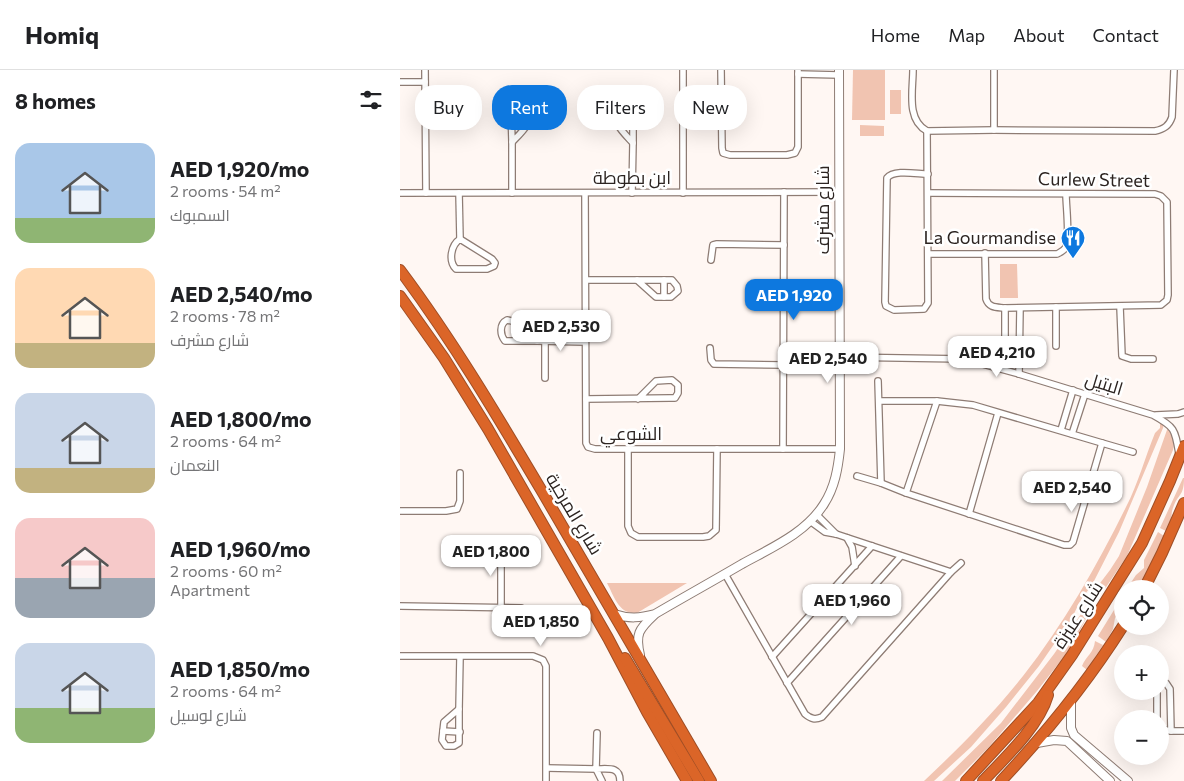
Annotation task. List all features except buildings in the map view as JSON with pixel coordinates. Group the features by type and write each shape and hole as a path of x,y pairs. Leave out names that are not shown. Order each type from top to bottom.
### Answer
{"highway":[{"name":"شارع المرخية","path":"400,270 464,362 641,658 711,781"},
{"name":"شارع المرخية","path":"400,296 444,358 488,429 608,638 647,712 687,781"},
{"name":"شارع عنيزة","path":"966,781 1024,719 1072,655 1142,543 1184,446"},
{"path":"1149,580 1184,503"},
{"path":"1001,781 1037,743 1071,702 1117,635"},
{"path":"608,638 625,657 638,677 699,781"},
{"path":"983,781 1037,719 1046,703 1048,689"}],"street":[{"path":"425,70 426,193"},
{"path":"682,193 683,70"},
{"path":"721,70 722,148 723,153 730,155 788,155 795,153 798,146 798,72 839,72"},
{"path":"912,70 914,115 922,128 927,131 1161,130 1170,122 1172,117 1174,70"},
{"path":"994,70 994,130"},
{"name":"شارع مشرف","path":"641,658 637,637 640,629 655,614 789,537 816,514 824,504 835,480 840,449 839,72"},
{"path":"400,82 426,82"},
{"path":"512,142 529,122 530,110 526,102 518,101 513,105 511,114 512,193"},
{"path":"621,130 633,143"},
{"path":"632,193 633,130"},
{"path":"927,131 928,174 928,303 926,307 918,310 889,309 885,302 887,178 895,174 928,174"},
{"path":"783,449 784,192"},
{"name":"ابن بطوطة","path":"400,194 838,192"},
{"path":"460,193 460,239"},
{"name":"الشوعي","path":"585,193 586,442 588,447 628,449 840,449"},
{"name":"Curlew Street","path":"928,193 1155,194 1165,198 1167,202 1167,300 1161,305 1120,307 992,307 986,298 985,254"},
{"path":"928,254 1057,254 1065,249 1067,240 1066,194"},
{"path":"460,239 492,259 495,263 494,266 487,269 456,269 452,264 452,249 454,244 460,239"},
{"path":"711,260 711,250 716,244 784,245"},
{"path":"586,280 637,280 672,280 678,288 676,294 671,297 656,297 637,280"},
{"path":"664,280 664,297"},
{"path":"1056,307 1056,346"},
{"path":"1120,307 1122,356 1131,359 1153,359"},
{"path":"1003,369 1005,308"},
{"path":"1019,374 1020,308"},
{"path":"537,341 517,322 507,320 502,324 502,334 505,341 585,342"},
{"path":"545,342 545,378"},
{"path":"710,348 711,360 714,364 784,365"},
{"path":"1005,352 1013,349 1019,354"},
{"name":"البتيل","path":"839,356 964,360 1003,369 1153,414 1169,415 1184,412"},
{"path":"586,399 675,398 678,393 678,385 672,380 656,381 638,398"},
{"path":"878,381 881,483"},
{"path":"1060,430 1073,390"},
{"path":"1072,434 1085,394"},
{"path":"879,401 973,405 1133,452"},
{"path":"906,493 937,402"},
{"path":"969,514 998,413"},
{"name":"البتيل","path":"1153,414 1172,426 1177,438 1180,459"},
{"path":"857,476 1064,545 1070,545 1075,538 1102,444"},
{"path":"628,449 628,526 631,533 638,537 693,537 709,536 716,530 717,449"},
{"path":"400,511 446,511 456,509 460,501 460,472"},
{"path":"816,514 836,534"},
{"path":"810,521 825,532 951,572"},
{"path":"847,538 852,546 855,566"},
{"path":"501,546 501,608"},
{"path":"772,657 872,546"},
{"path":"787,683 901,556"},
{"path":"725,574 805,714 810,718 816,719 822,717 962,562"},
{"path":"400,606 521,608"},
{"name":"شارع مشرف","path":"614,614 624,618 634,618 655,614"},
{"path":"400,656 538,656 543,660 546,666 546,781"},
{"path":"460,657 460,709 460,732 459,743 450,746 444,743 444,722 460,709"},
{"path":"1169,688 1171,731 1184,731"},
{"path":"1071,702 1073,733"},
{"path":"1037,743 1063,735 1069,730 1080,742 1128,781"},
{"path":"443,731 460,732"},
{"path":"597,733 596,769 602,781"},
{"path":"1063,735 1110,781"},
{"path":"547,768 615,770 619,772 620,781"}],"shaded area":[{"path":"853,70 885,70 885,120 852,120"},
{"path":"890,90 901,90 901,114 890,114"},
{"path":"860,125 884,126 884,136 860,136"},
{"path":"1000,264 1017,264 1018,298 1000,298"},
{"path":"1160,423 1164,424 1163,428 1119,532 1093,583 1079,603 1072,618 1039,666 971,747 934,781 924,781 1000,704 1038,657 1052,636 1079,594 1115,529 1134,489 1155,433 1160,428"},
{"path":"1168,427 1174,438 1173,450 1127,556 1096,602 1091,595 1119,556 1147,487"},
{"path":"1183,478 1183,489 1175,503 1171,521 1166,531 1160,528"},
{"path":"1158,532 1164,536 1142,580 1133,580 1144,568 1144,560"},
{"path":"607,583 687,583 637,613 631,613 621,608"},
{"path":"1086,610 1089,613 1070,649 1037,691 988,748 955,781 942,781 1001,723 1054,654 1083,611"},
{"path":"1114,610 1113,629 1106,642 1098,636"},
{"path":"1095,641 1103,645 1087,670 1082,666 1093,649"}],"place":[{"name":"La Gourmandise","path":"1073,259"}]}
